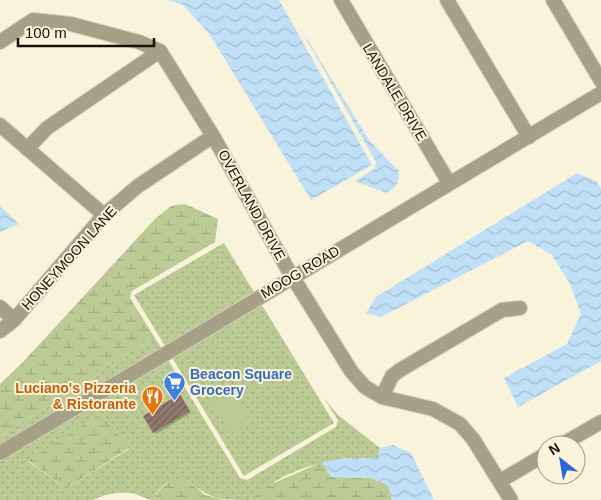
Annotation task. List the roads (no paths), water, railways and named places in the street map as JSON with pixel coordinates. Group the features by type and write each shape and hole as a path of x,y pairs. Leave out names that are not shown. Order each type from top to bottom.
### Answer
{"street":[{"name":"LANDALE DRIVE","path":"341,0 449,183"},
{"path":"447,0 529,137"},
{"path":"553,0 601,81"},
{"path":"0,42 33,20 71,24 139,42 160,51"},
{"path":"27,149 47,128 160,51"},
{"name":"OVERLAND DRIVE","path":"160,51 213,136 293,277 351,371 366,387 382,397 394,402 433,409 452,418 473,439 511,500"},
{"name":"MOOG ROAD","path":"0,453 601,93"},
{"path":"0,125 104,215"},
{"name":"HONEYMOON LANE","path":"0,332 14,320 104,215 138,186 213,136"},
{"path":"0,307 14,320"},
{"path":"382,397 392,376 400,370 502,310 520,308"},
{"path":"578,435 601,422"},
{"path":"500,481 536,460"}],"water":[{"path":"167,0 279,0 372,165 311,200 210,35 183,5"},
{"path":"296,21 369,140 399,171 397,185 390,191 386,193 355,181 374,169 376,162"},
{"path":"577,173 596,181 601,188 601,361 518,407 504,378 567,344 581,314 570,284 552,255 528,241 381,317 366,313 376,297"},
{"path":"0,206 19,224 0,232"},
{"path":"393,445 411,453 434,500 392,500 388,485 371,478 331,477 322,462 345,458 378,458 380,448"}],"place":[{"name":"Beacon Square Grocery","path":"174,401"},
{"name":"Luciano's Pizzeria & Ristorante","path":"152,415"}]}
